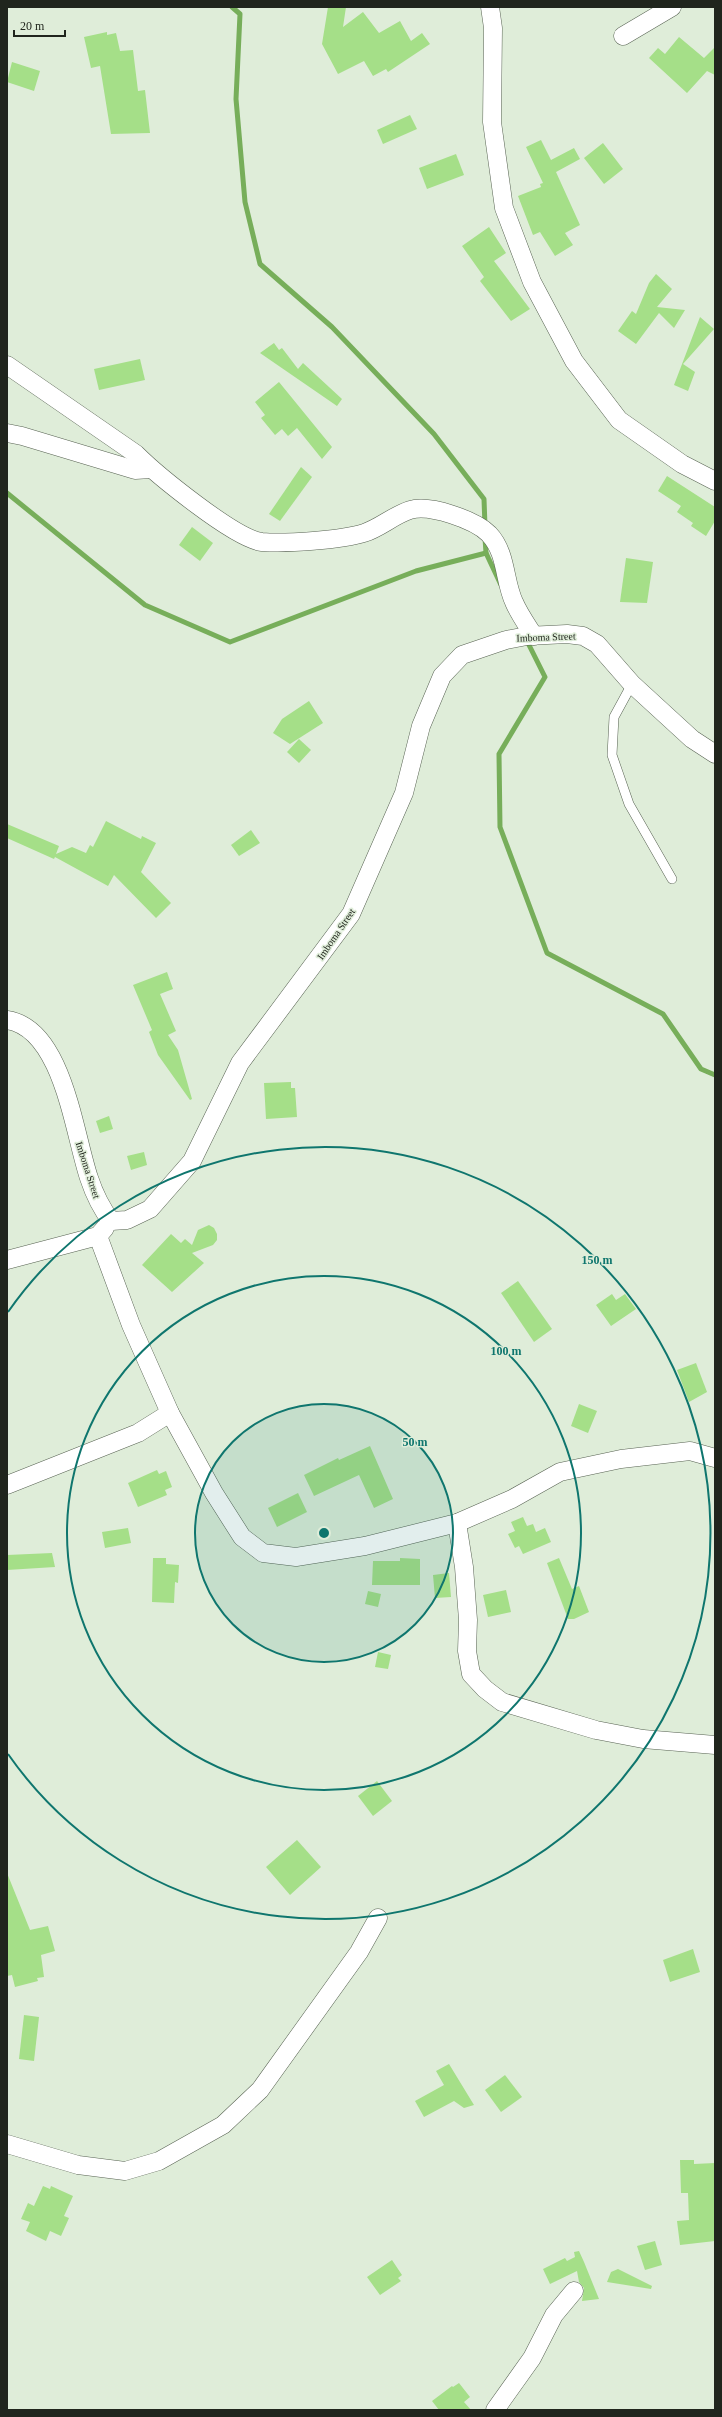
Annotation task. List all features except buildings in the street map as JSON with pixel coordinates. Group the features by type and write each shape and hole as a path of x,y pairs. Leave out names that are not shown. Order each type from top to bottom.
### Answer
{"street":[{"path":"490,7 493,28 492,122 504,208 532,282 574,361 619,420 682,464 715,481"},
{"path":"623,36 672,7"},
{"path":"7,365 136,454 151,469 188,498 236,530 260,542 342,538 365,533 411,510 428,509 458,517 483,530 502,557 513,601 530,636"},
{"path":"7,433 22,436 135,470 151,469"},
{"name":"Imboma Street","path":"7,1020 18,1022 42,1042 60,1072 89,1178 101,1207 111,1221 127,1220 150,1208 192,1161 240,1063 351,914 404,793 421,726 442,676 462,655 506,640 530,636 567,634 583,636 597,644 632,684 692,739 715,754"},
{"path":"7,1260 98,1236 111,1221"},
{"path":"98,1236 131,1325 170,1413 214,1493 238,1531 242,1537 263,1553 296,1557 365,1546 457,1523 512,1499 560,1472 621,1459 690,1451 715,1458"},
{"path":"7,1485 138,1433 170,1413"},
{"path":"457,1523 464,1567 468,1620 467,1651 471,1674 484,1689 502,1702 596,1730 643,1739 715,1745"},
{"path":"7,2144 78,2165 125,2171 158,2161 224,2125 265,2084 359,1952 378,1918"},
{"path":"495,2410 532,2358 554,2315 574,2291"}],"lane":[{"path":"632,684 614,717 612,755 629,804 672,879"}],"waterway":[{"path":"232,7 240,14 236,99 245,202 260,264 332,327 434,434 484,499 485,526"},
{"path":"7,493 145,605 230,642 416,571 486,553"},
{"path":"485,538 486,553 501,585"},
{"path":"526,639 545,677 499,754 500,827 547,953 663,1014 701,1069 715,1075"}]}
